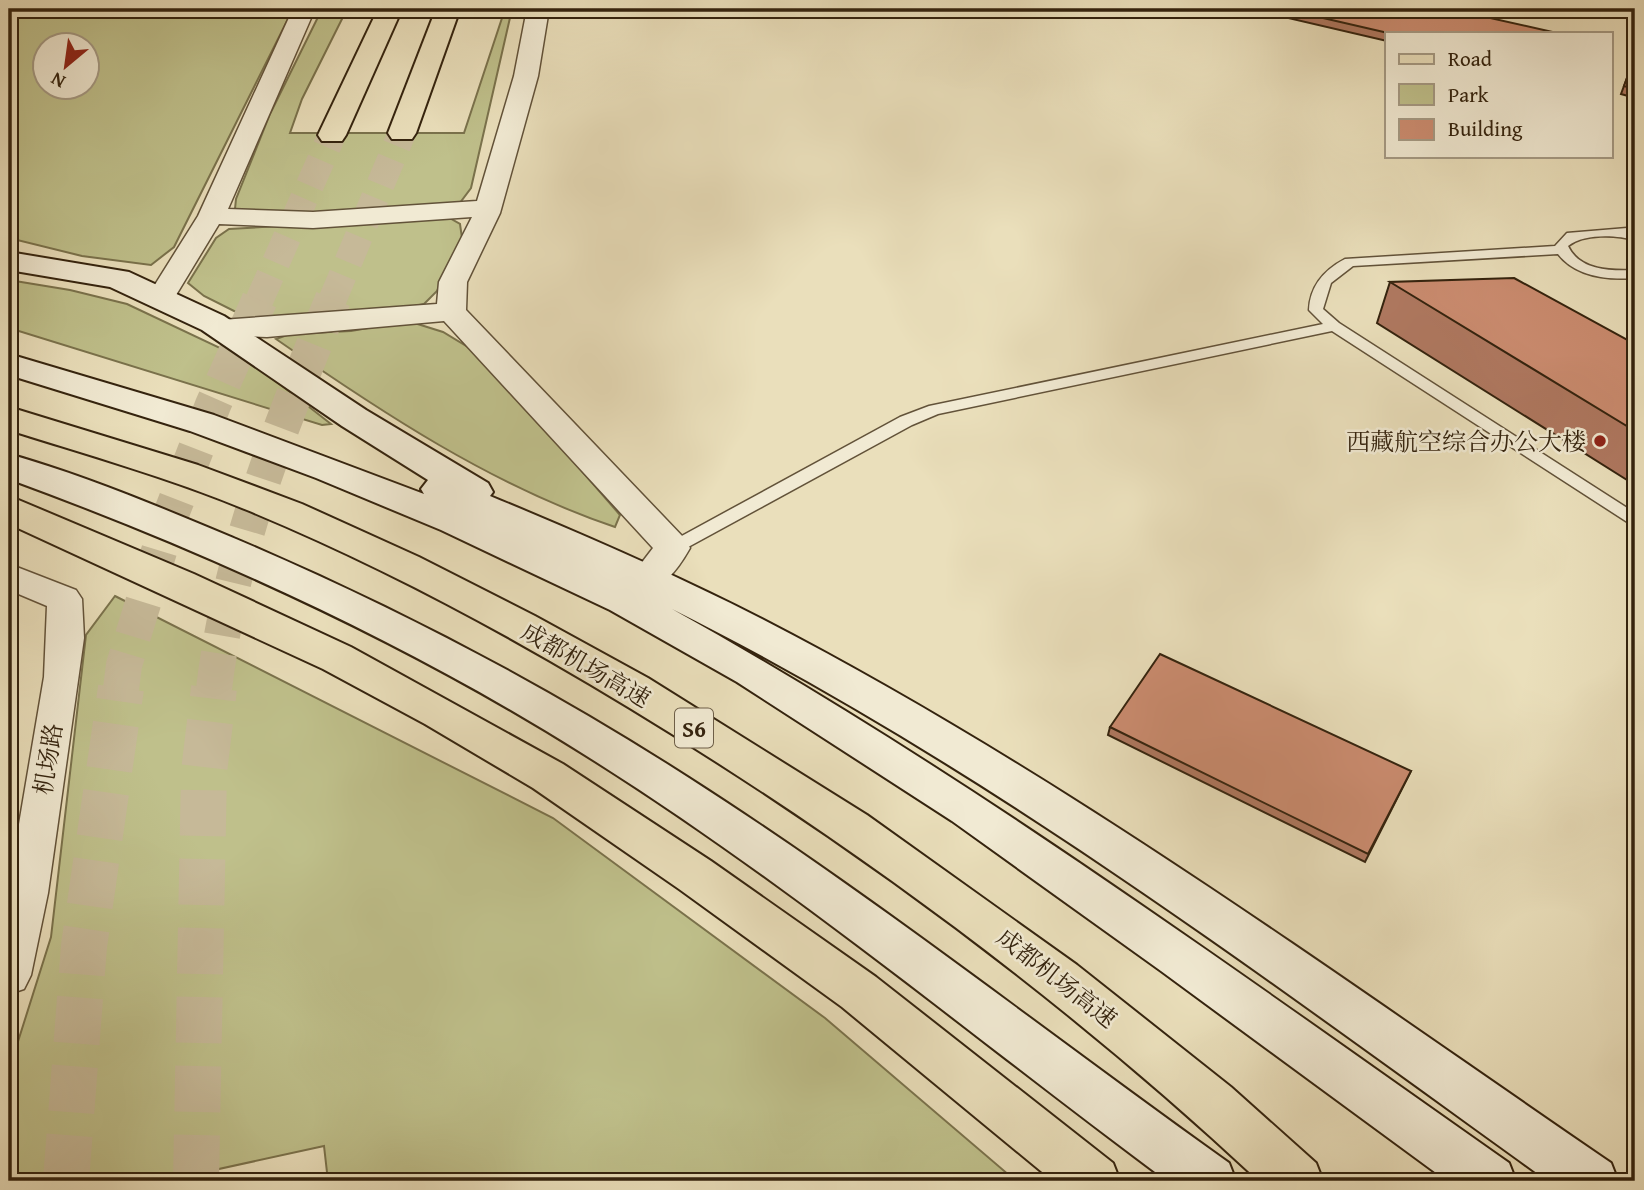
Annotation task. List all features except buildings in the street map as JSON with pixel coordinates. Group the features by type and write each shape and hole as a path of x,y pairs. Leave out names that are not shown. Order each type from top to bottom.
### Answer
{"main road":[{"path":"332,135 390,9"},
{"path":"402,133 448,9"},
{"path":"9,261 118,279 221,329 354,418 522,521"},
{"path":"9,364 408,477 522,521 660,563 744,626 970,757 1267,956 1592,1181"},
{"path":"176,413 431,511 635,606 706,646 919,775 1069,878 1490,1181"},
{"name":"成都机场高速","path":"9,418 209,482 287,512 397,563 524,628 630,690 809,798 989,925 1164,1062 1297,1181"},
{"path":"9,466 106,500 361,611 495,683 634,764 798,874 1210,1181"},
{"path":"9,509 169,578 325,652 440,713 548,776 695,875 859,992 1094,1181"}],"street":[{"path":"160,299 211,216 304,9"},
{"path":"538,9 526,76 488,208 453,282 451,312 660,563"},
{"path":"211,216 313,220 488,208"},
{"path":"221,329 451,312"},
{"name":"机场路","path":"9,576 64,599 66,614 64,661 31,874 22,927 9,975"}],"lane":[{"path":"1635,236 1627,232 1572,236 1561,245 1562,250 1575,262 1599,274 1635,274"},
{"path":"1562,250 1350,262 1335,268 1315,296 1315,310 1334,326 1635,521"},
{"path":"660,563 906,421 934,410 1334,326"}],"green space":[{"path":"9,9 293,9 174,247 151,265 82,256 9,238"},
{"path":"322,9 347,9 302,99 290,133 464,133 505,9 512,9 471,188 459,204 391,212 244,213 235,209 236,199 270,114"},
{"path":"446,216 460,224 462,238 437,291 424,304 386,312 269,319 234,311 204,296 188,283 216,238 229,229"},
{"path":"9,280 70,290 127,304 254,364 331,424 322,425 9,328"},
{"path":"408,321 443,332 481,355 620,515 615,527 525,491 482,469 397,420 276,339 290,334 351,331"},
{"path":"115,596 553,818 825,1018 1016,1181 328,1181 324,1146 164,1181 9,1181 9,1070 51,937 86,635"}],"tunnel":[{"path":"332,301 402,133"},
{"path":"259,301 332,135"},
{"path":"121,689 124,665 168,522 213,405 260,299"},
{"path":"214,689 232,588 245,539 276,442 333,299"},
{"path":"66,1181 84,946 121,688"},
{"path":"196,1181 204,772 214,688"}],"place":[{"name":"西藏航空综合办公大楼","path":"1600,441"}]}
